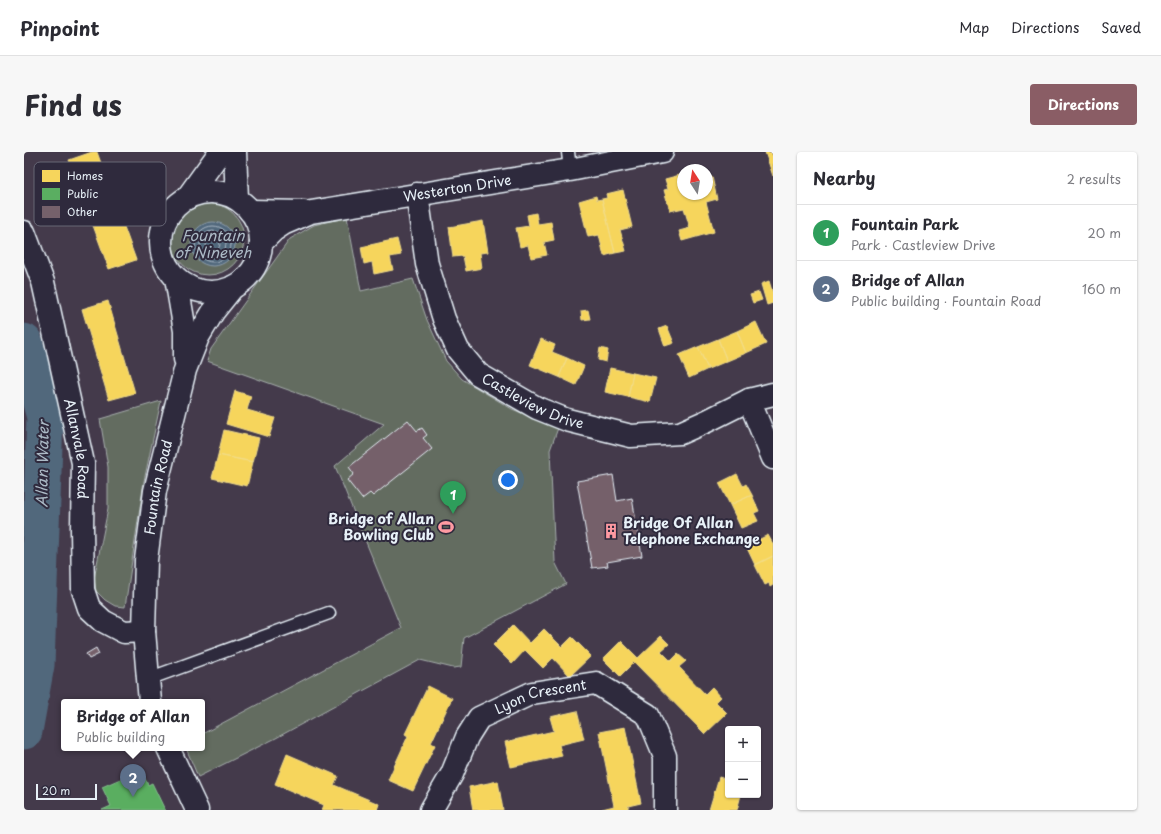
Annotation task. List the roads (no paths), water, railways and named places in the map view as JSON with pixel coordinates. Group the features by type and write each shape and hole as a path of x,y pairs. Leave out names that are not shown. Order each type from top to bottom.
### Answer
{"street":[{"path":"166,220 175,208 187,198 220,152"},
{"path":"164,226 162,235 162,251 167,265 176,278 188,287 203,292 218,292 233,287 244,280 254,269 260,256 262,243 259,226 244,205 235,152"},
{"name":"Westerton Drive","path":"262,243 274,230 283,224 311,212 418,194 569,161 662,152"},
{"path":"187,198 212,192 225,194 244,205 311,212"},
{"name":"Castleview Drive","path":"418,194 427,264 444,319 458,350 478,374 537,408 567,420 631,436 680,433 707,422 749,400 773,394"},
{"name":"Allanvale Road","path":"24,232 43,282 83,463 83,590 89,608 103,621 124,632 144,632"},
{"path":"176,278 185,331 185,370"},
{"name":"Fountain Road","path":"150,699 144,632 146,560 155,491 185,370 198,337 213,312 233,287"},
{"path":"749,400 773,458"},
{"name":"Lyon Crescent","path":"432,810 452,774 467,737 479,718 532,693 596,683 648,715 665,756 665,810"},
{"path":"169,751 194,805"}],"lane":[{"path":"148,679 329,613"}],"water":[{"name":"Fountain of Nineveh","path":"209,222 217,222 229,228 235,240 235,248 229,260 217,266 209,266 197,260 191,248 191,240 197,228"}],"waterway":[{"name":"Allan Water","path":"24,342 45,417 36,665 24,731"}],"place":[{"name":"Fountain Park","path":"453,514"},
{"name":"Bridge of Allan Bowling Club","path":"446,527"},
{"name":"Bridge Of Allan Telephone Exchange","path":"611,531"},
{"name":"Bridge of Allan","path":"133,797"}]}
